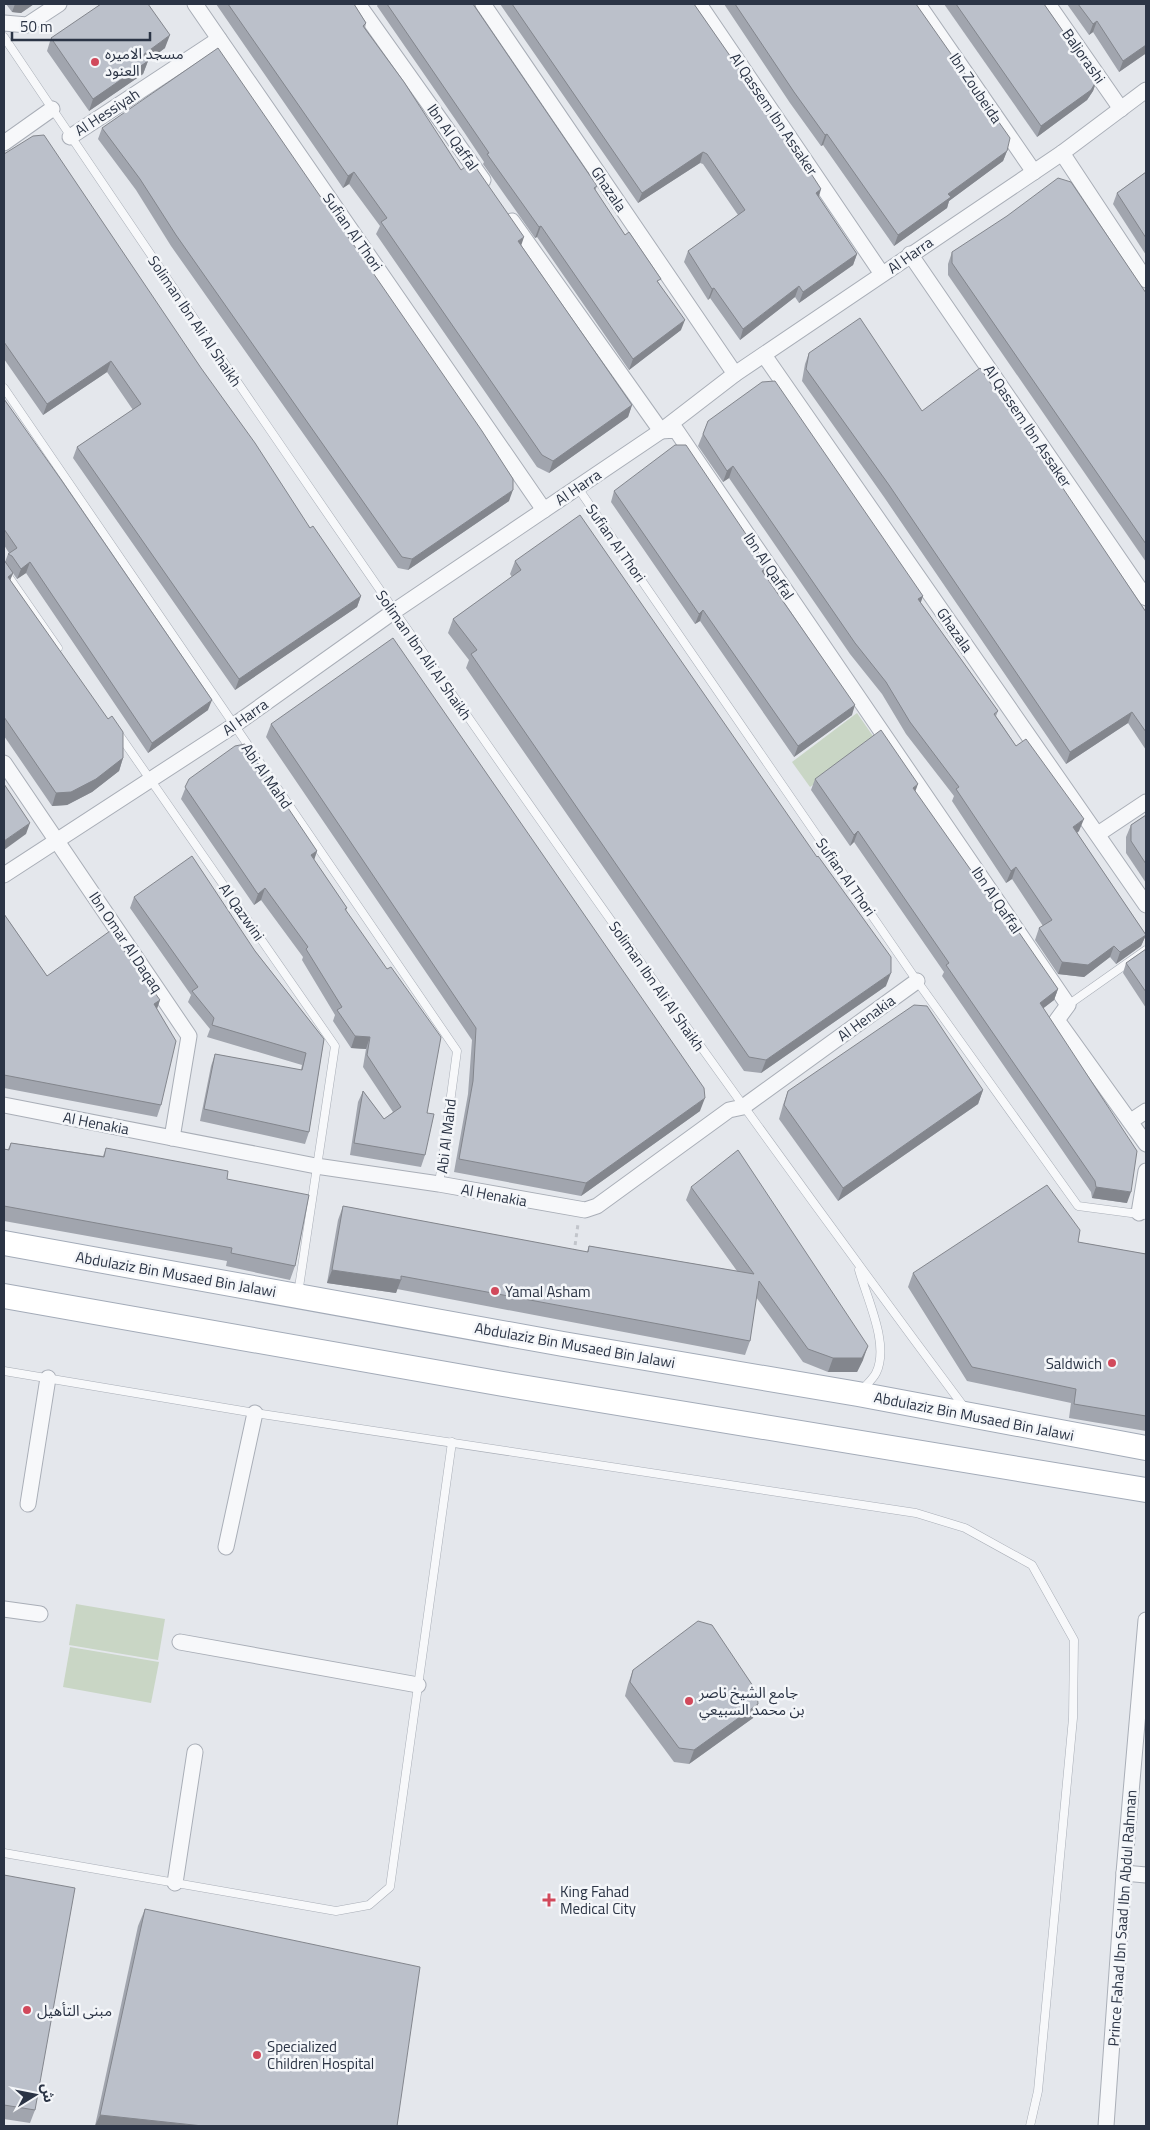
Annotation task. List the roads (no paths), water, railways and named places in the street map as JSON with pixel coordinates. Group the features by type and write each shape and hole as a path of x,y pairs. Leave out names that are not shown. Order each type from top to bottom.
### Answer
{"main road":[{"name":"Abdulaziz Bin Musaed Bin Jalawi","path":"4,1243 858,1394 1146,1448"},
{"path":"4,1296 494,1383 1146,1490"}],"street":[{"path":"4,23 27,25 59,4"},
{"name":"Sufian Al Thori","path":"195,4 544,510"},
{"name":"Ibn Al Qaffal","path":"358,4 489,189"},
{"name":"Ghazala","path":"483,4 735,374"},
{"name":"Al Qassem Ibn Assaker","path":"699,4 882,274"},
{"name":"Ibn Zoubeida","path":"918,4 1034,172"},
{"name":"Baljorashi","path":"1048,4 1121,109"},
{"name":"Al Hessiyah","path":"70,137 219,38"},
{"name":"Al Harra","path":"4,875 233,726 393,612 660,431 735,374 1062,153 1146,92"},
{"path":"4,143 52,109"},
{"path":"1062,153 1146,280"},
{"path":"501,205 660,431"},
{"name":"Al Qassem Ibn Assaker","path":"910,254 1146,598"},
{"name":"Ghazala","path":"764,355 1146,905"},
{"name":"Ibn Al Qaffal","path":"660,431 676,430 1068,1005"},
{"name":"Ibn Omar Al Daqaq","path":"4,763 189,1036 172,1138"},
{"path":"1098,834 1146,802"},
{"name":"Al Henakia","path":"4,1105 316,1166 439,1184 580,1211 597,1206 729,1110 744,1107 917,981"},
{"path":"1068,1005 1057,1020 1132,1121 1146,1144"},
{"path":"1132,1121 1146,1111"},
{"path":"1143,1214 1146,1171"},
{"path":"28,1504 48,1378"},
{"path":"226,1547 255,1413"},
{"path":"4,1609 40,1614"},
{"name":"Prince Fahad Ibn Saad Ibn Abdul Rahman","path":"1106,2126 1124,1872 1146,1620"},
{"path":"180,1642 418,1685"},
{"path":"175,1883 195,1752"},
{"path":"1124,1872 1146,1874"}],"lane":[{"name":"Soliman Ibn Ali Al Shaikh","path":"4,37 393,612 744,1107 968,1414"},
{"name":"Abi Al Mahd","path":"4,388 456,1051 439,1184"},
{"name":"Sufian Al Thori","path":"578,488 917,981 1078,1206 1143,1214"},
{"path":"4,570 66,658"},
{"name":"Al Qazwini","path":"110,723 335,1046 297,1296"},
{"path":"1068,1005 1146,950"},
{"name":"Soliman Ibn Ali Al Shaikh","path":"856,1263 882,1341 881,1357 876,1374 858,1394"},
{"path":"4,1371 255,1413 916,1512 965,1528 1032,1565 1074,1640 1072,1728 1038,2091 1030,2126"},
{"path":"4,1853 336,1911 369,1906 390,1887 452,1442"}],"place":[{"name":"مسجد الاميره العنود","path":"95,62"},
{"name":"Yamal Asham","path":"495,1291"},
{"name":"Saldwich","path":"1112,1363"},
{"name":"جامع الشيخ ناصر بن محمد السبيعي","path":"689,1701"},
{"name":"King Fahad Medical City","path":"549,1900"},
{"name":"مبنى التأهيل","path":"27,2010"},
{"name":"Specialized Children Hospital","path":"257,2055"}]}
